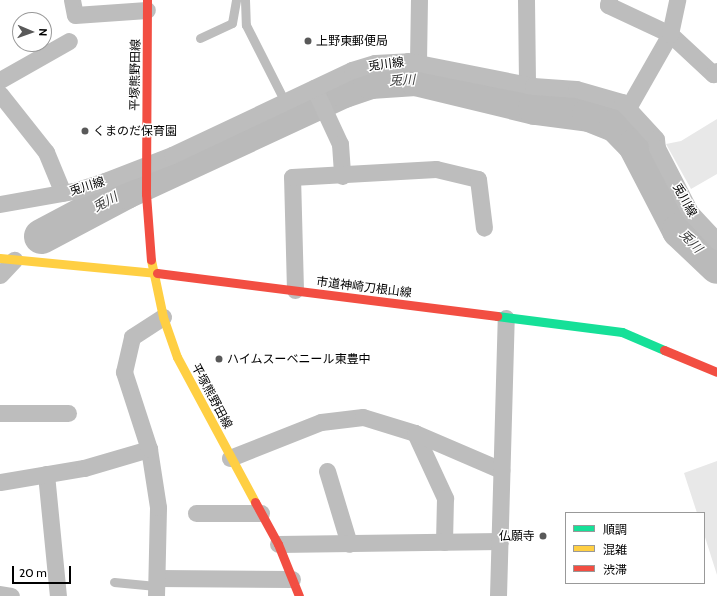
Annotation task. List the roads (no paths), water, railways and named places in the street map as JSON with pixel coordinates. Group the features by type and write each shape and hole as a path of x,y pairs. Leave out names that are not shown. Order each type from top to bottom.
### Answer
{"street":[{"path":"72,0 75,15 147,5"},
{"path":"418,62 419,0"},
{"path":"526,0 527,85"},
{"path":"609,0 608,5 670,34 713,74 717,71"},
{"path":"629,106 670,34 677,0"},
{"name":"平塚熊野田線","path":"147,5 146,194 152,272 163,317 178,357 230,458 278,544 299,596"},
{"path":"0,80 69,41"},
{"name":"兎川線","path":"0,204 63,193 145,169 285,102 319,98 375,62 418,62 527,85 576,89 629,106 656,139 658,148 690,212 717,241"},
{"path":"0,94 46,152 63,193"},
{"path":"319,98 340,144 342,176"},
{"path":"295,290 292,177 342,176 436,169 478,179 484,228"},
{"path":"0,275 7,259"},
{"name":"市道神崎刀根山線","path":"7,259 152,272 622,332 717,372"},
{"path":"163,317 132,337 124,372 149,449 158,507 156,587 292,579"},
{"path":"498,596 506,318"},
{"path":"0,413 68,413"},
{"path":"230,458 321,422 363,417 415,433 501,470"},
{"path":"415,433 445,498 444,542"},
{"path":"0,482 84,468 149,449"},
{"path":"327,471 349,544"},
{"path":"46,474 58,596"},
{"path":"196,513 261,513"},
{"path":"278,544 500,541"},
{"path":"0,594 11,596"}],"lane":[{"path":"200,38 232,23 236,0"},
{"path":"245,0 246,25 285,102"},
{"path":"114,582 156,587"}],"waterway":[{"name":"兎川","path":"41,236 126,191 344,90 370,81 415,78 535,107 589,114 616,125 635,145 679,230 717,266"}],"place":[{"name":"上野東郵便局","path":"308,41"},
{"name":"くまのだ保育園","path":"85,131"},
{"name":"ハイムスーベニール東豊中","path":"219,359"},
{"name":"仏願寺","path":"543,536"}]}
